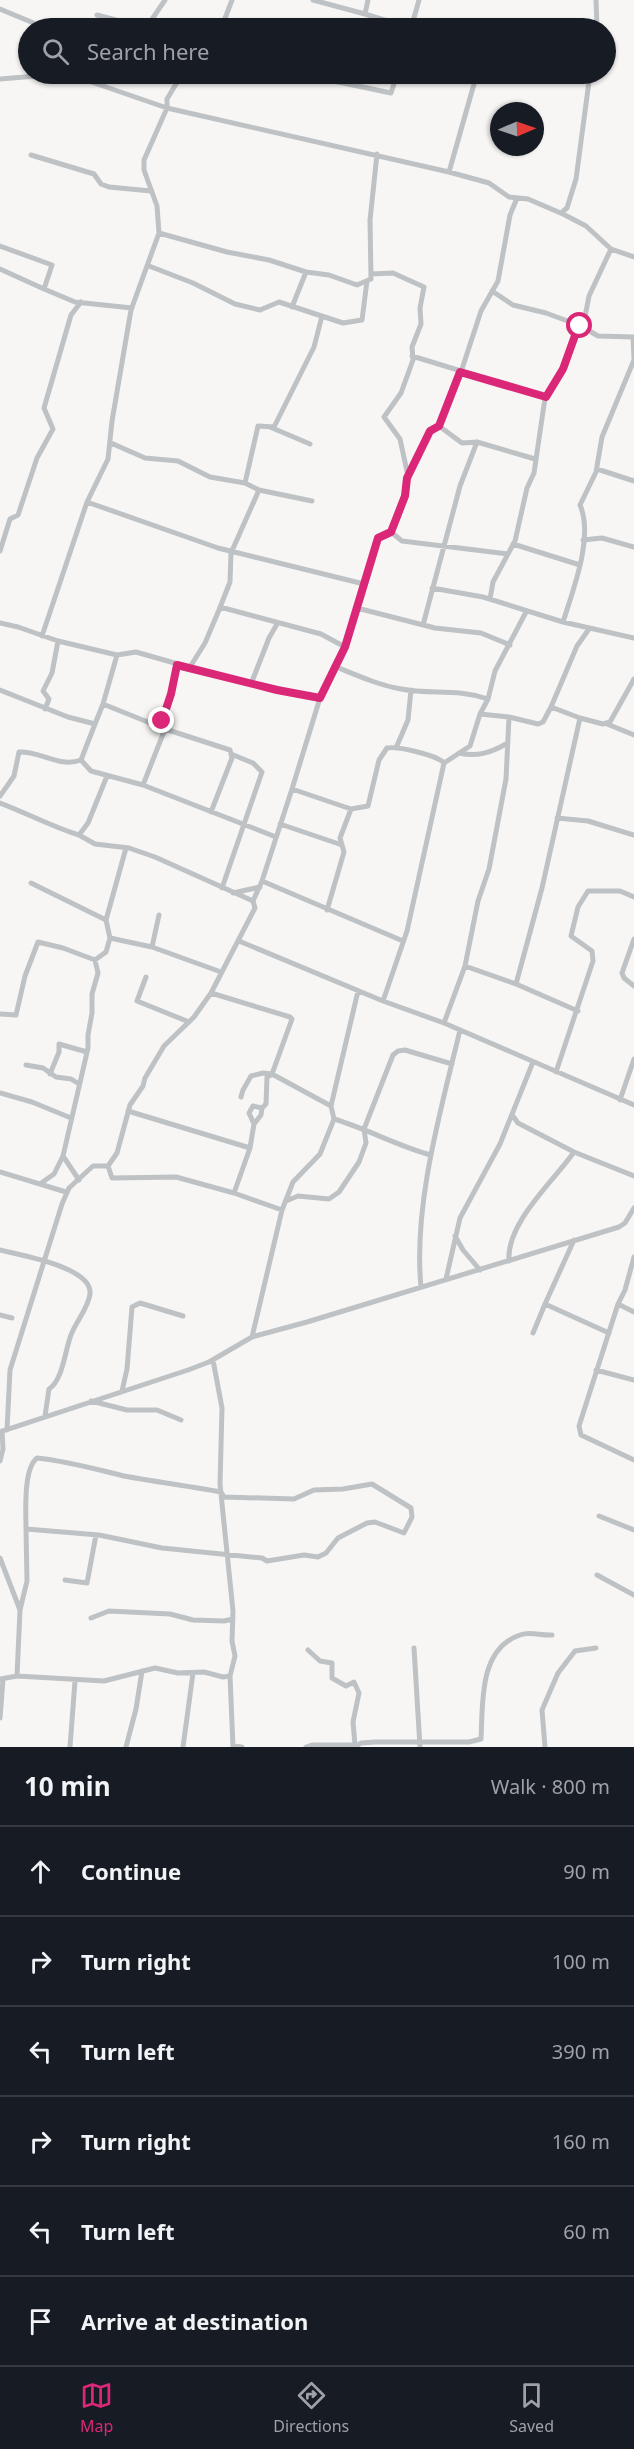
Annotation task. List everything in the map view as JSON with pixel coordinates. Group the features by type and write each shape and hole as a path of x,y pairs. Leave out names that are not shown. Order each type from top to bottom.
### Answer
{"street":[{"path":"153,18 165,0"},
{"path":"225,18 232,0"},
{"path":"314,0 375,18"},
{"path":"365,15 368,0"},
{"path":"413,18 419,0"},
{"path":"596,0 597,18"},
{"path":"0,9 22,18"},
{"path":"98,15 109,18"},
{"path":"0,79 18,77"},
{"path":"97,84 167,108 376,154 489,183 509,197 528,200 561,213 586,226 611,249 634,257"},
{"path":"42,636 87,502 108,459 112,422 132,308 159,233 159,217 144,171 144,160 167,108 167,99 177,84"},
{"path":"348,84 391,93 394,84"},
{"path":"449,172 474,84"},
{"path":"561,213 567,207 576,178 589,84"},
{"path":"159,233 227,252 269,260 306,272 329,275 357,285 371,279 370,220 376,154"},
{"path":"31,155 94,174 101,184 109,187 151,191"},
{"path":"108,1166 117,1154 129,1111 136,1094 143,1086 144,1078 164,1046 189,1022 211,993 255,908 253,901 261,884 320,698 345,647 378,538 391,532 405,496 408,476 430,431 439,426 481,311 498,281 510,215 517,198"},
{"path":"0,246 52,265 44,289"},
{"path":"490,599 493,582 513,544 527,488 534,473 546,397 563,369 577,330 584,322 589,296 611,249"},
{"path":"149,266 193,283 234,304 260,310 279,302 343,322 362,320 367,280"},
{"path":"0,269 44,289 81,302 132,308"},
{"path":"292,307 306,272"},
{"path":"371,274 393,273 424,287 420,308 421,324 412,347 412,356 401,393 384,417 400,439 408,476"},
{"path":"492,291 513,305 546,313 580,326 598,336 634,337 634,360 602,437 597,469 580,505 585,515 580,565 563,622"},
{"path":"0,551 10,519 18,515 37,458 53,429 44,408 71,315 81,302"},
{"path":"245,483 258,426 274,426 314,347 321,316"},
{"path":"412,356 546,397"},
{"path":"269,426 310,444"},
{"path":"439,426 462,443 477,442 535,459"},
{"path":"111,442 145,458 178,461 210,477 245,483 259,490 312,501"},
{"path":"423,625 460,486 477,442"},
{"path":"597,469 634,481"},
{"path":"190,668 205,644 230,582 232,551 259,490"},
{"path":"87,502 232,551 364,584"},
{"path":"391,532 402,541 508,555"},
{"path":"583,540 602,538 634,547"},
{"path":"513,544 580,565"},
{"path":"432,588 490,599 526,612 634,638"},
{"path":"220,607 321,634 345,647"},
{"path":"357,608 423,625 481,633 510,645"},
{"path":"383,1001 403,941 444,764 472,743 480,714 488,699 495,671 526,612"},
{"path":"0,623 58,641 117,655 136,652 251,684 320,698"},
{"path":"251,684 277,624"},
{"path":"480,714 541,724 551,707 577,646 589,628"},
{"path":"45,709 49,699 44,691 52,673 58,641"},
{"path":"81,760 103,705 117,655"},
{"path":"158,727 171,694 177,665"},
{"path":"334,666 389,687 468,692 488,699"},
{"path":"607,724 613,718 634,679"},
{"path":"0,690 45,709 95,724"},
{"path":"396,748 408,720 411,690"},
{"path":"626,694 634,699"},
{"path":"103,705 158,727 230,750 232,758 211,812"},
{"path":"551,707 634,735"},
{"path":"444,1023 465,966 478,901 489,869 499,822 506,779 509,717"},
{"path":"516,984 542,888 580,718"},
{"path":"143,785 165,729"},
{"path":"459,753 488,754 506,744"},
{"path":"292,789 351,809 365,808 368,806 379,760 387,748 396,748 439,759 444,764"},
{"path":"0,796 14,776 19,752 31,752 69,764 81,760"},
{"path":"222,888 262,772 253,763 231,754"},
{"path":"81,760 91,771 143,785 276,837"},
{"path":"80,836 88,823 107,776"},
{"path":"0,803 35,816 95,844 126,848 155,857 253,901"},
{"path":"327,910 344,852 341,835 351,809"},
{"path":"556,818 588,821 634,835"},
{"path":"280,824 342,845"},
{"path":"95,960 105,952 110,938 106,920 126,848"},
{"path":"31,883 106,920"},
{"path":"231,893 261,884 403,941"},
{"path":"556,1072 593,961 592,951 572,936 581,900 588,891 620,891 634,897"},
{"path":"152,947 159,915"},
{"path":"110,938 152,947 221,972"},
{"path":"634,939 622,973 624,978 634,986"},
{"path":"238,940 358,991 444,1023 634,1105"},
{"path":"0,1014 16,1015 25,976 38,942 63,948 95,960"},
{"path":"39,1184 54,1174 63,1156 87,1052 92,994 98,973 95,960"},
{"path":"465,966 516,984 578,1011"},
{"path":"146,977 137,1001 189,1022"},
{"path":"252,1337 282,1210 293,1182 320,1154 334,1119 331,1106 358,991"},
{"path":"211,993 292,1019 272,1074 267,1077 266,1104 262,1107 261,1115 254,1124 250,1148 234,1193"},
{"path":"421,1287 418,1260 431,1155 460,1030"},
{"path":"50,1074 59,1052 59,1044 87,1052"},
{"path":"286,1201 298,1196 329,1199 339,1192 362,1155 366,1143 364,1129 390,1060 398,1051 452,1064"},
{"path":"620,1100 634,1059"},
{"path":"446,1279 454,1236 460,1218 513,1116 533,1062"},
{"path":"26,1065 44,1068 56,1077 71,1079 79,1084"},
{"path":"242,1098 243,1090 251,1076 263,1073 272,1074 331,1106"},
{"path":"0,1093 32,1102 71,1118"},
{"path":"254,1124 249,1113 250,1108 262,1107"},
{"path":"129,1111 250,1148"},
{"path":"513,1116 518,1123 574,1152 634,1176"},
{"path":"334,1119 364,1129 404,1148 431,1155"},
{"path":"509,1261 509,1246 520,1221 574,1152"},
{"path":"63,1156 79,1180"},
{"path":"0,1461 10,1370 66,1192 93,1166 108,1166"},
{"path":"108,1166 112,1178 176,1177 234,1193 282,1210"},
{"path":"0,1172 66,1192"},
{"path":"3,1431 213,1360 252,1337 619,1227 633,1214"},
{"path":"454,1236 480,1270"},
{"path":"533,1333 574,1240"},
{"path":"0,1250 44,1261 76,1273 90,1290 88,1300 70,1336 69,1349 55,1386 49,1389 45,1416"},
{"path":"634,1257 625,1290 618,1304 582,1412 579,1431 589,1439 634,1460"},
{"path":"122,1391 127,1369 132,1307 140,1303 183,1316"},
{"path":"545,1304 609,1333"},
{"path":"618,1304 634,1312"},
{"path":"0,1315 12,1318"},
{"path":"213,1360 222,1408 221,1492 235,1656 230,1676 233,1747 243,1747"},
{"path":"596,1371 634,1381"},
{"path":"89,1401 127,1410 141,1408 157,1410 181,1420"},
{"path":"17,1676 20,1610 27,1581 26,1529 30,1468 37,1458 221,1492 224,1497 294,1499 314,1490 343,1489 372,1484 411,1508 412,1517 404,1533 375,1522 366,1523 338,1538 326,1553 318,1557 304,1555 267,1561 262,1558 162,1548 96,1535 26,1529"},
{"path":"598,1516 634,1530"},
{"path":"65,1580 87,1583 96,1535"},
{"path":"0,1558 20,1610"},
{"path":"597,1575 634,1595"},
{"path":"91,1618 109,1611 170,1614 193,1620 233,1619"},
{"path":"481,1747 486,1674 496,1651 517,1636 534,1633 542,1636 552,1635"},
{"path":"414,1648 420,1744"},
{"path":"544,1747 542,1710 558,1673 575,1651 596,1648"},
{"path":"308,1650 320,1661 332,1663 332,1678 346,1686 354,1682 358,1686 359,1693 353,1722 355,1746"},
{"path":"0,1718 1,1679 17,1676 75,1681 116,1680 155,1668 230,1676"},
{"path":"126,1747 136,1709 142,1671"},
{"path":"183,1747 192,1673"},
{"path":"70,1747 75,1681"},
{"path":"306,1747 312,1745 355,1746 375,1742 420,1744 469,1742 481,1739"}],"route":[{"path":"162,721 169,703 177,665 277,690 320,698 345,647 378,538 391,532 405,496 407,478 430,431 439,426 460,372 546,397 563,369 580,326"}]}
